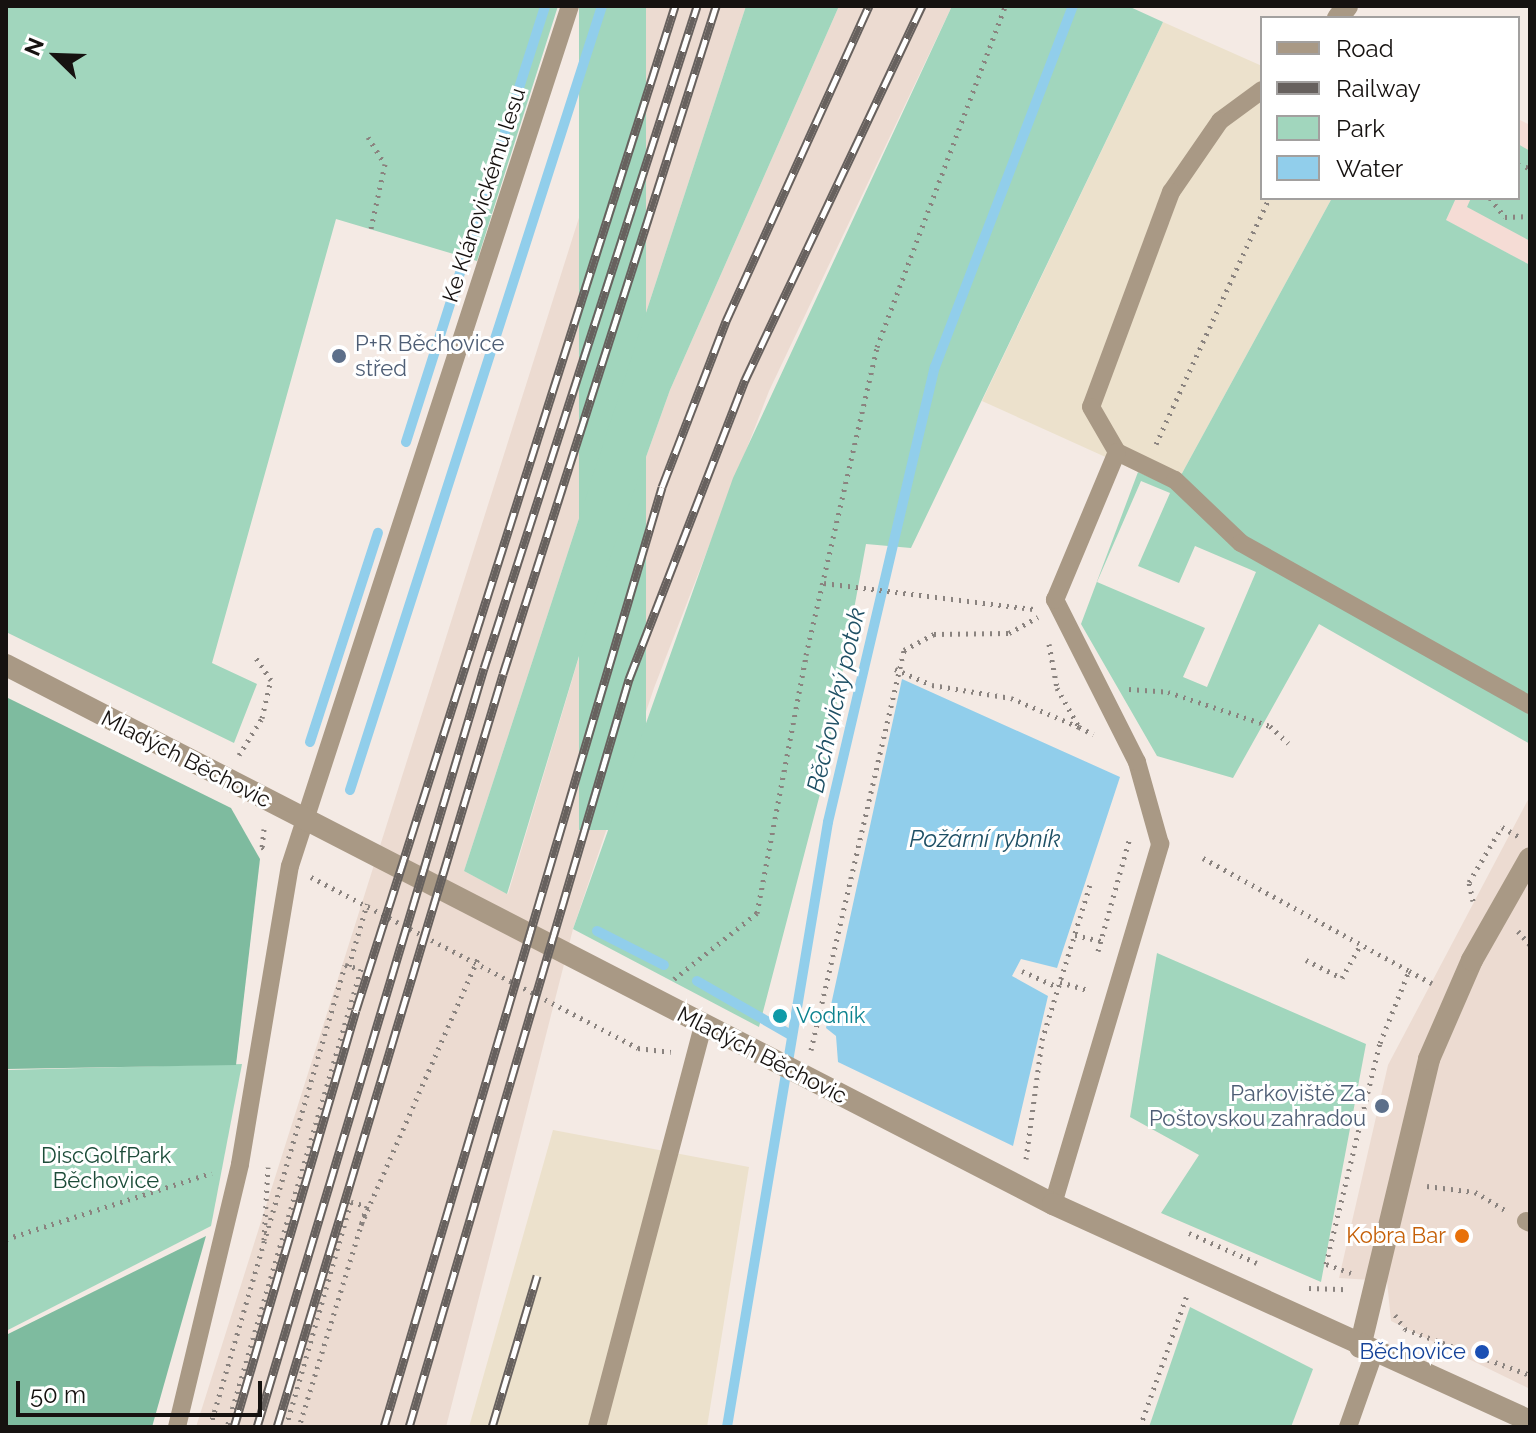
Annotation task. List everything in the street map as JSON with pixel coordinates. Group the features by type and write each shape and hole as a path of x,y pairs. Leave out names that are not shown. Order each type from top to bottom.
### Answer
{"street":[{"name":"Mladých Běchovic","path":"6,665 703,1025 759,1053 806,1065 1053,1204 1367,1350 1530,1421"},
{"path":"1367,1350 1398,1181 1429,1059 1472,960 1530,858"}],"lane":[{"name":"Ke Klánovickému lesu","path":"177,1427 240,1164 290,866 570,6"},
{"path":"1260,91 1220,121 1171,192 1095,383 1091,407 1117,452 1175,480 1241,543 1530,705"},
{"path":"1053,1204 1160,844 1137,762 1055,600 1117,452"},
{"path":"597,1427 703,1025"},
{"path":"1348,1427 1367,1350"}],"path":[{"path":"666,984 757,913 824,583 877,347 1005,6"},
{"path":"368,137 385,164 371,228"},
{"path":"1145,466 1268,200"},
{"path":"1492,200 1505,217 1530,216"},
{"path":"824,583 1018,610 1055,600"},
{"path":"806,1065 895,669 918,640 1009,633 1055,600"},
{"path":"1055,600 1050,670 1079,727"},
{"path":"239,756 262,718 271,680 254,655"},
{"path":"895,669 932,685 1011,698 1101,739"},
{"path":"1122,689 1183,697 1270,726 1288,743"},
{"path":"1094,966 1134,825"},
{"path":"1203,858 1409,971"},
{"path":"290,866 478,959 638,1048"},
{"path":"1026,1160 1042,1040 1090,885"},
{"path":"210,1427 367,904"},
{"path":"1075,935 1101,941"},
{"path":"1306,960 1342,978 1360,945"},
{"path":"361,1225 478,959"},
{"path":"227,1427 361,969 349,966"},
{"path":"1022,971 1059,985 1088,990"},
{"path":"1083,1005 1091,978"},
{"path":"6,1239 240,1164"},
{"path":"1398,1181 1475,1192 1528,1222"},
{"path":"286,1427 351,1202 367,1206 299,1427"},
{"path":"1140,1427 1187,1295"},
{"path":"1396,1307 1405,1329 1530,1375"}],"shaded area":[{"path":"646,6 746,6 464,871 508,894 602,580 670,390 839,6 952,6 769,391 654,688 573,929 446,1427 196,1427"},
{"path":"1163,22 1260,65 1260,200 1331,200 1174,488 982,401"},
{"path":"1520,120 1530,125 1530,265 1445,220 1455,200 1520,200"},
{"path":"1530,796 1530,1389 1391,1321 1387,1281 1339,1278 1388,1065"},
{"path":"553,1130 749,1167 707,1427 469,1427"}],"green space":[{"path":"6,6 558,6 477,261 336,219 212,663 257,684 234,743 6,632"},
{"path":"579,6 646,6 646,830 579,830"},
{"path":"746,6 839,6 670,390 602,580 507,894 464,871"},
{"path":"952,6 1128,6 1163,22 911,548 866,544 820,794 759,1027 573,929 733,478"},
{"path":"1520,145 1530,151 1530,241 1467,207 1470,200 1520,200"},
{"path":"1331,200 1455,200 1446,220 1530,265 1530,744 1319,624 1233,778 1157,756 1081,624 1138,472 1174,488","holes":["1141,481 1170,493 1138,566 1179,583 1195,546 1256,572 1207,687 1183,677 1205,628 1097,582"]},
{"path":"6,697 231,808 260,859 236,1065 6,1069"},
{"path":"1157,953 1366,1044 1321,1282 1161,1213 1199,1155 1130,1117"},
{"name":"DiscGolfPark Běchovice","path":"242,1064 211,1226 6,1331 6,1070"},
{"path":"206,1236 152,1427 6,1427 6,1335"},
{"path":"1190,1307 1313,1369 1291,1427 1149,1427"}],"water":[{"name":"Požární rybník","path":"902,679 1120,777 1057,968 1021,959 1012,976 1048,996 1013,1146 838,1062 836,1036 826,1028"}],"waterway":[{"path":"406,442 545,6"},
{"path":"350,790 602,6"},
{"name":"Běchovický potok","path":"727,1427 828,822 935,367 1073,6"},
{"path":"310,742 378,533"},
{"path":"597,931 664,965"},
{"path":"697,981 791,1035"}],"railway":[{"path":"234,1427 356,1010 675,6"},
{"path":"257,1427 484,668 697,6"},
{"path":"277,1427 503,674 716,6"},
{"path":"384,1427 662,487 726,321 869,6"},
{"path":"409,1427 629,679 745,380 922,6"},
{"path":"492,1427 537,1276"}],"place":[{"name":"P+R Běchovice střed","path":"339,356"},
{"name":"Vodník","path":"780,1016"},
{"name":"Parkoviště Za Poštovskou zahradou","path":"1382,1106"},
{"name":"Kobra Bar","path":"1462,1236"},
{"name":"Běchovice","path":"1482,1352"}]}
